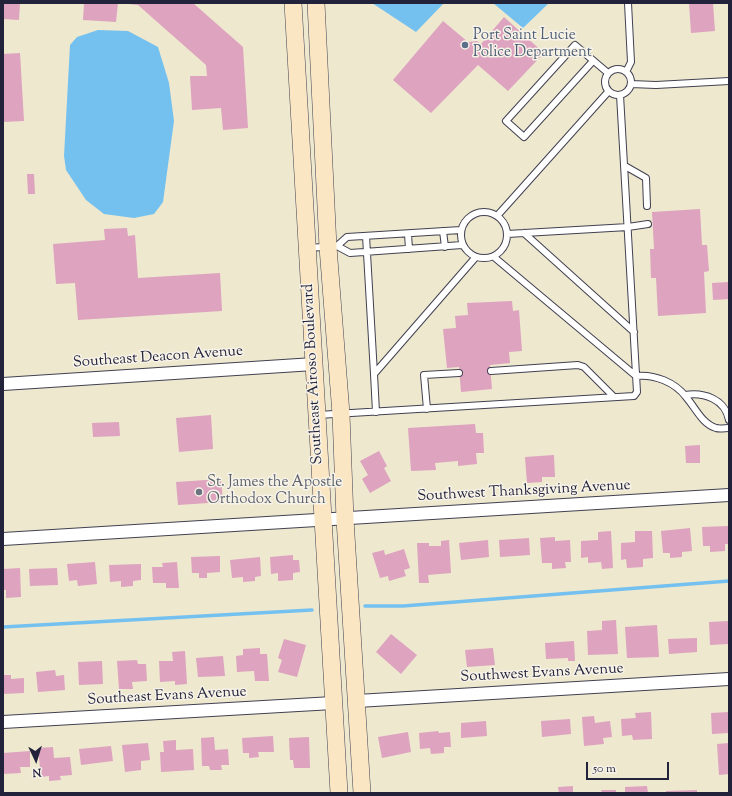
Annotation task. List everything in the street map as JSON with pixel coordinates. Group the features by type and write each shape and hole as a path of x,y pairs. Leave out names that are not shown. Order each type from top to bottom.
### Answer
{"main road":[{"name":"Southeast Airoso Boulevard","path":"293,3 339,793"},
{"name":"Southeast Airoso Boulevard","path":"316,3 333,247 345,519 362,793"}],"street":[{"name":"Southeast Deacon Avenue","path":"3,384 314,364"},
{"name":"Southwest Thanksgiving Avenue","path":"3,539 322,521 729,495"},
{"name":"Southwest Evans Avenue","path":"357,701 729,679"},
{"name":"Southeast Evans Avenue","path":"3,722 334,703"}],"lane":[{"path":"626,72 631,62 628,3"},
{"path":"593,61 524,137 506,122 575,45 608,73"},
{"path":"615,69 626,72 631,84 627,91 620,96 616,96 608,92 604,84 608,73 615,69"},
{"path":"631,84 656,85 729,81"},
{"path":"497,216 608,92"},
{"path":"317,415 634,396 637,392 620,96"},
{"path":"624,166 646,178 647,206"},
{"path":"482,212 492,213 497,216 505,225 507,234 506,243 501,251 494,257 485,259 476,258 468,253 462,245 460,236 466,220 473,214 482,212"},
{"path":"507,234 628,227 648,224"},
{"path":"333,247 347,237 461,230"},
{"path":"443,231 444,247"},
{"path":"524,233 634,332"},
{"path":"408,234 409,249"},
{"path":"366,236 376,412"},
{"path":"308,248 333,247 350,253 462,245"},
{"path":"494,257 636,376 646,375 661,378 685,395 694,410 710,425 716,428 729,428"},
{"path":"374,374 476,258"},
{"path":"491,370 578,365 584,367 614,397"},
{"path":"426,409 424,375 459,373"},
{"path":"685,395 701,394 716,400 724,408 729,420"}],"water":[{"path":"372,3 444,3 416,32"},
{"path":"493,3 549,3 523,28"},
{"path":"98,30 128,31 158,47 169,83 174,121 163,202 154,214 134,218 104,214 86,200 66,170 64,156 70,45 77,37"}],"building":[{"path":"3,3 20,3 19,20 3,19"},
{"path":"84,3 118,3 116,22 83,20"},
{"path":"119,3 193,3 243,47 248,128 223,130 221,108 192,110 190,76 207,76 206,65 138,5"},
{"path":"689,3 713,3 715,31 691,33"},
{"path":"504,17 544,53 508,91 478,65 431,113 393,80 443,21 468,42 477,41 481,44"},
{"path":"20,53 24,121 3,122 3,54"},
{"path":"27,174 34,174 35,194 28,194"},
{"path":"700,209 702,245 707,245 709,271 704,272 706,313 658,316 656,278 651,278 650,249 654,249 652,212"},
{"path":"127,228 128,236 135,235 138,278 220,273 222,311 78,320 75,283 56,284 53,244 105,240 104,229"},
{"path":"729,282 729,299 713,300 712,283"},
{"path":"512,301 513,311 519,310 522,351 509,352 510,363 490,365 492,389 461,392 459,367 447,368 443,329 456,328 455,316 468,315 467,303"},
{"path":"211,415 213,449 179,452 176,418"},
{"path":"119,422 120,436 93,437 92,423"},
{"path":"475,424 476,433 483,433 484,453 476,453 477,464 458,466 458,461 435,463 436,470 411,471 408,428"},
{"path":"700,445 700,463 686,463 685,446"},
{"path":"379,451 387,466 384,468 391,481 370,493 362,479 368,475 360,461"},
{"path":"554,455 555,477 542,477 542,482 527,483 525,457"},
{"name":"St. James the Apostle Orthodox Church","path":"221,479 223,502 178,505 176,482"},
{"path":"729,526 729,544 725,544 725,551 710,552 710,546 703,546 702,527"},
{"path":"690,528 692,551 682,552 682,557 670,558 670,553 663,553 661,531"},
{"path":"611,531 613,568 602,569 601,562 588,563 588,557 581,558 581,541 598,540 598,532"},
{"path":"635,531 652,531 653,558 643,559 643,567 627,568 626,559 621,560 621,543 635,542"},
{"path":"555,537 555,541 570,540 571,562 565,562 566,568 552,569 552,563 542,563 540,538"},
{"path":"529,538 530,555 500,557 499,540"},
{"path":"449,540 451,573 428,575 429,583 419,583 417,543 429,543 429,546 441,546 441,541"},
{"path":"488,540 489,557 461,560 459,543"},
{"path":"404,549 410,568 404,570 406,576 389,581 388,576 380,578 372,553 384,550 385,555"},
{"path":"293,555 293,560 299,560 300,572 293,573 293,580 278,581 278,573 271,574 270,557"},
{"path":"220,556 220,572 207,573 207,578 199,578 199,573 192,573 191,557"},
{"path":"260,557 261,576 255,577 255,581 243,582 243,577 232,578 230,560"},
{"path":"95,562 97,584 78,586 77,580 69,581 67,564"},
{"path":"177,562 179,588 166,588 166,583 153,583 152,567 163,567 162,563"},
{"path":"141,564 141,580 133,581 133,586 121,587 121,581 110,582 109,565"},
{"path":"20,568 21,597 6,598 6,590 3,590 3,569"},
{"path":"57,568 58,585 30,586 29,569"},
{"path":"616,620 618,654 588,655 587,631 602,630 602,621"},
{"path":"729,621 729,644 710,645 709,622"},
{"path":"657,625 659,657 627,658 625,627"},
{"path":"391,634 417,655 401,674 376,652"},
{"path":"697,638 697,652 669,654 668,639"},
{"path":"284,639 306,645 297,677 278,672 282,660 278,658"},
{"path":"574,641 575,661 568,661 568,658 546,659 545,643"},
{"path":"260,648 260,654 267,654 269,681 255,681 254,671 237,672 236,656 243,655 243,649"},
{"path":"493,648 495,665 467,667 465,650"},
{"path":"185,651 187,684 175,685 175,681 160,682 159,661 173,661 172,652"},
{"path":"223,656 225,676 198,677 196,658"},
{"path":"137,660 138,664 146,664 147,681 132,682 133,689 119,689 117,661"},
{"path":"102,661 103,684 79,685 78,662"},
{"path":"55,670 56,676 64,675 65,690 38,692 36,672"},
{"path":"3,675 11,675 11,679 24,678 24,693 3,694"},
{"path":"651,712 652,739 633,740 632,735 622,736 621,719 636,718 635,713"},
{"path":"729,712 729,733 712,734 711,713"},
{"path":"594,716 595,723 610,721 612,737 603,738 604,744 584,746 582,717"},
{"path":"570,719 571,734 542,737 541,721"},
{"path":"486,721 487,736 461,738 461,723"},
{"path":"438,731 439,733 450,732 451,747 444,747 444,753 431,754 430,748 420,749 419,733"},
{"path":"408,732 411,752 382,758 378,737"},
{"path":"273,736 274,752 258,752 259,757 249,758 249,753 243,753 242,738"},
{"path":"214,737 215,750 228,749 229,765 221,765 222,770 210,770 209,766 202,766 201,738"},
{"path":"309,737 310,768 294,768 293,760 290,760 289,738"},
{"path":"176,740 176,750 193,749 194,770 161,772 160,752 164,752 163,741"},
{"path":"148,743 150,760 141,761 141,770 125,772 122,745"},
{"path":"729,743 729,774 719,775 717,744"},
{"path":"111,746 113,761 81,765 79,749"},
{"path":"53,747 54,758 70,757 72,775 60,776 61,780 49,781 49,776 41,777 38,748"},
{"path":"30,751 30,767 20,767 21,773 3,774 3,753"},
{"path":"573,786 573,793 559,793 558,787"},
{"path":"647,786 648,793 625,793 625,787"},
{"path":"601,790 616,790 616,793 602,793"},
{"path":"697,790 697,793 666,793 666,791"}],"waterway":[{"path":"365,606 403,606 729,581"},
{"path":"3,627 312,610"}],"place":[{"name":"Port Saint Lucie Police Department","path":"465,45"},
{"name":"St. James the Apostle Orthodox Church","path":"199,492"}]}
